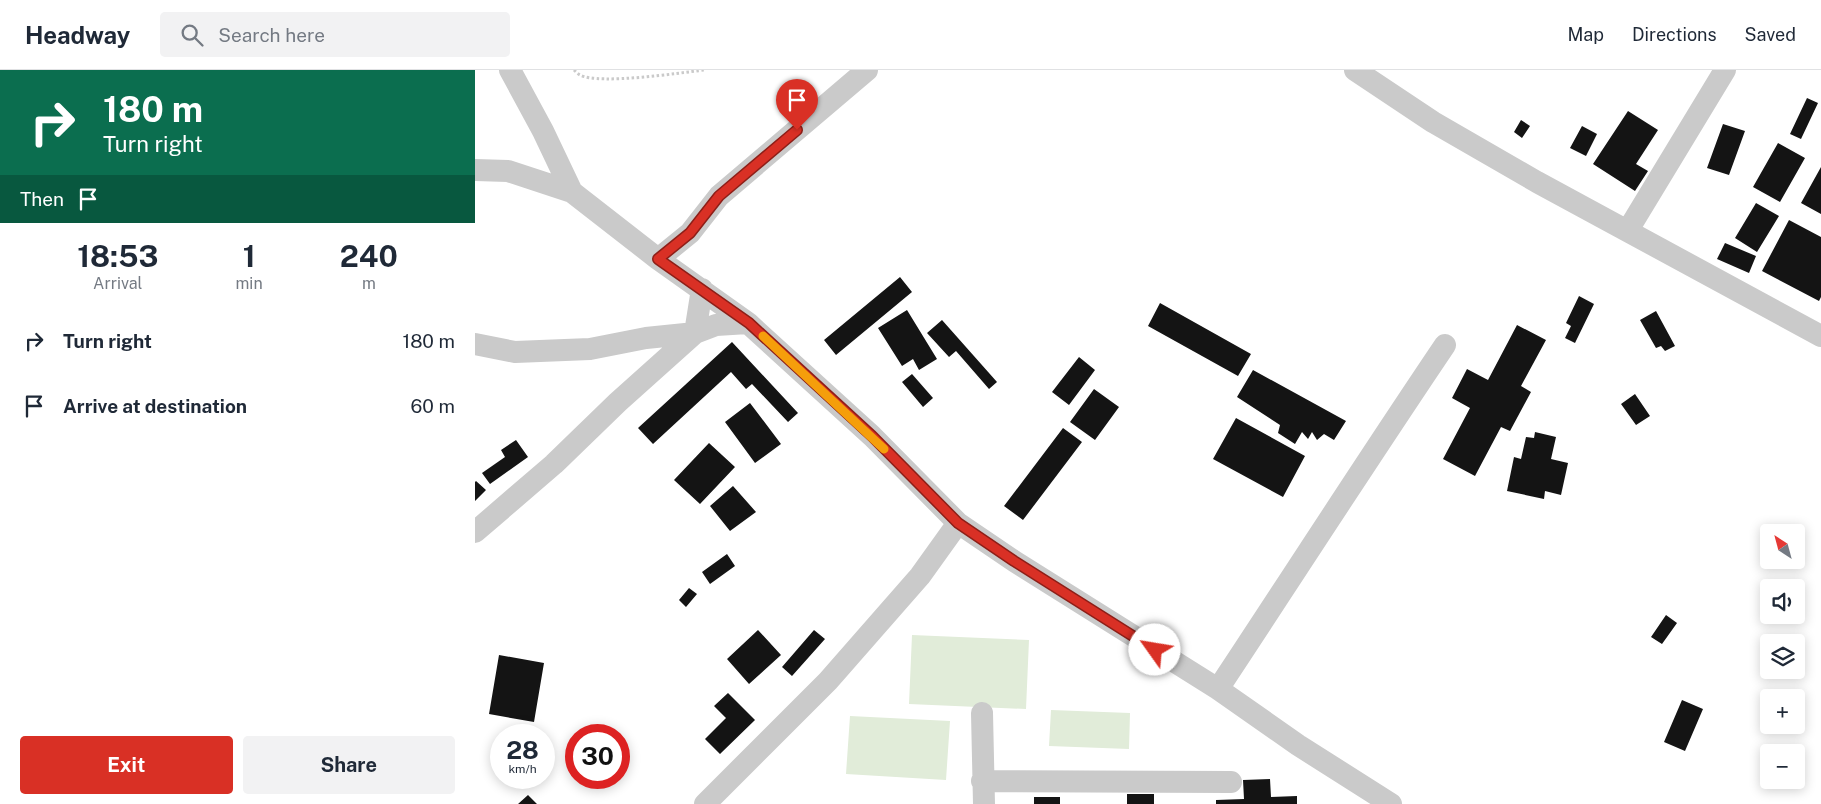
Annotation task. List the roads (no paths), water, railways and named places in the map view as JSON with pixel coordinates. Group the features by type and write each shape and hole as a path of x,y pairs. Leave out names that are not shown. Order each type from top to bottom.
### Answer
{"street":[{"path":"510,70 543,131 572,192"},
{"path":"658,259 690,233 719,196 867,70"},
{"path":"1355,70 1433,122 1537,182 1821,336"},
{"path":"1628,230 1725,70"},
{"path":"475,170 508,171 572,192 658,259 749,323 872,436 958,523 1014,561 1218,689 1299,745 1391,804"},
{"path":"475,532 554,464 618,402 695,333 702,289"},
{"path":"475,344 515,352 590,349 645,338 695,333 716,325 749,323"},
{"path":"1218,689 1344,494 1445,344"},
{"path":"705,804 829,681 920,576 958,523"},
{"path":"982,713 984,804"},
{"path":"982,781 1231,782"}]}
